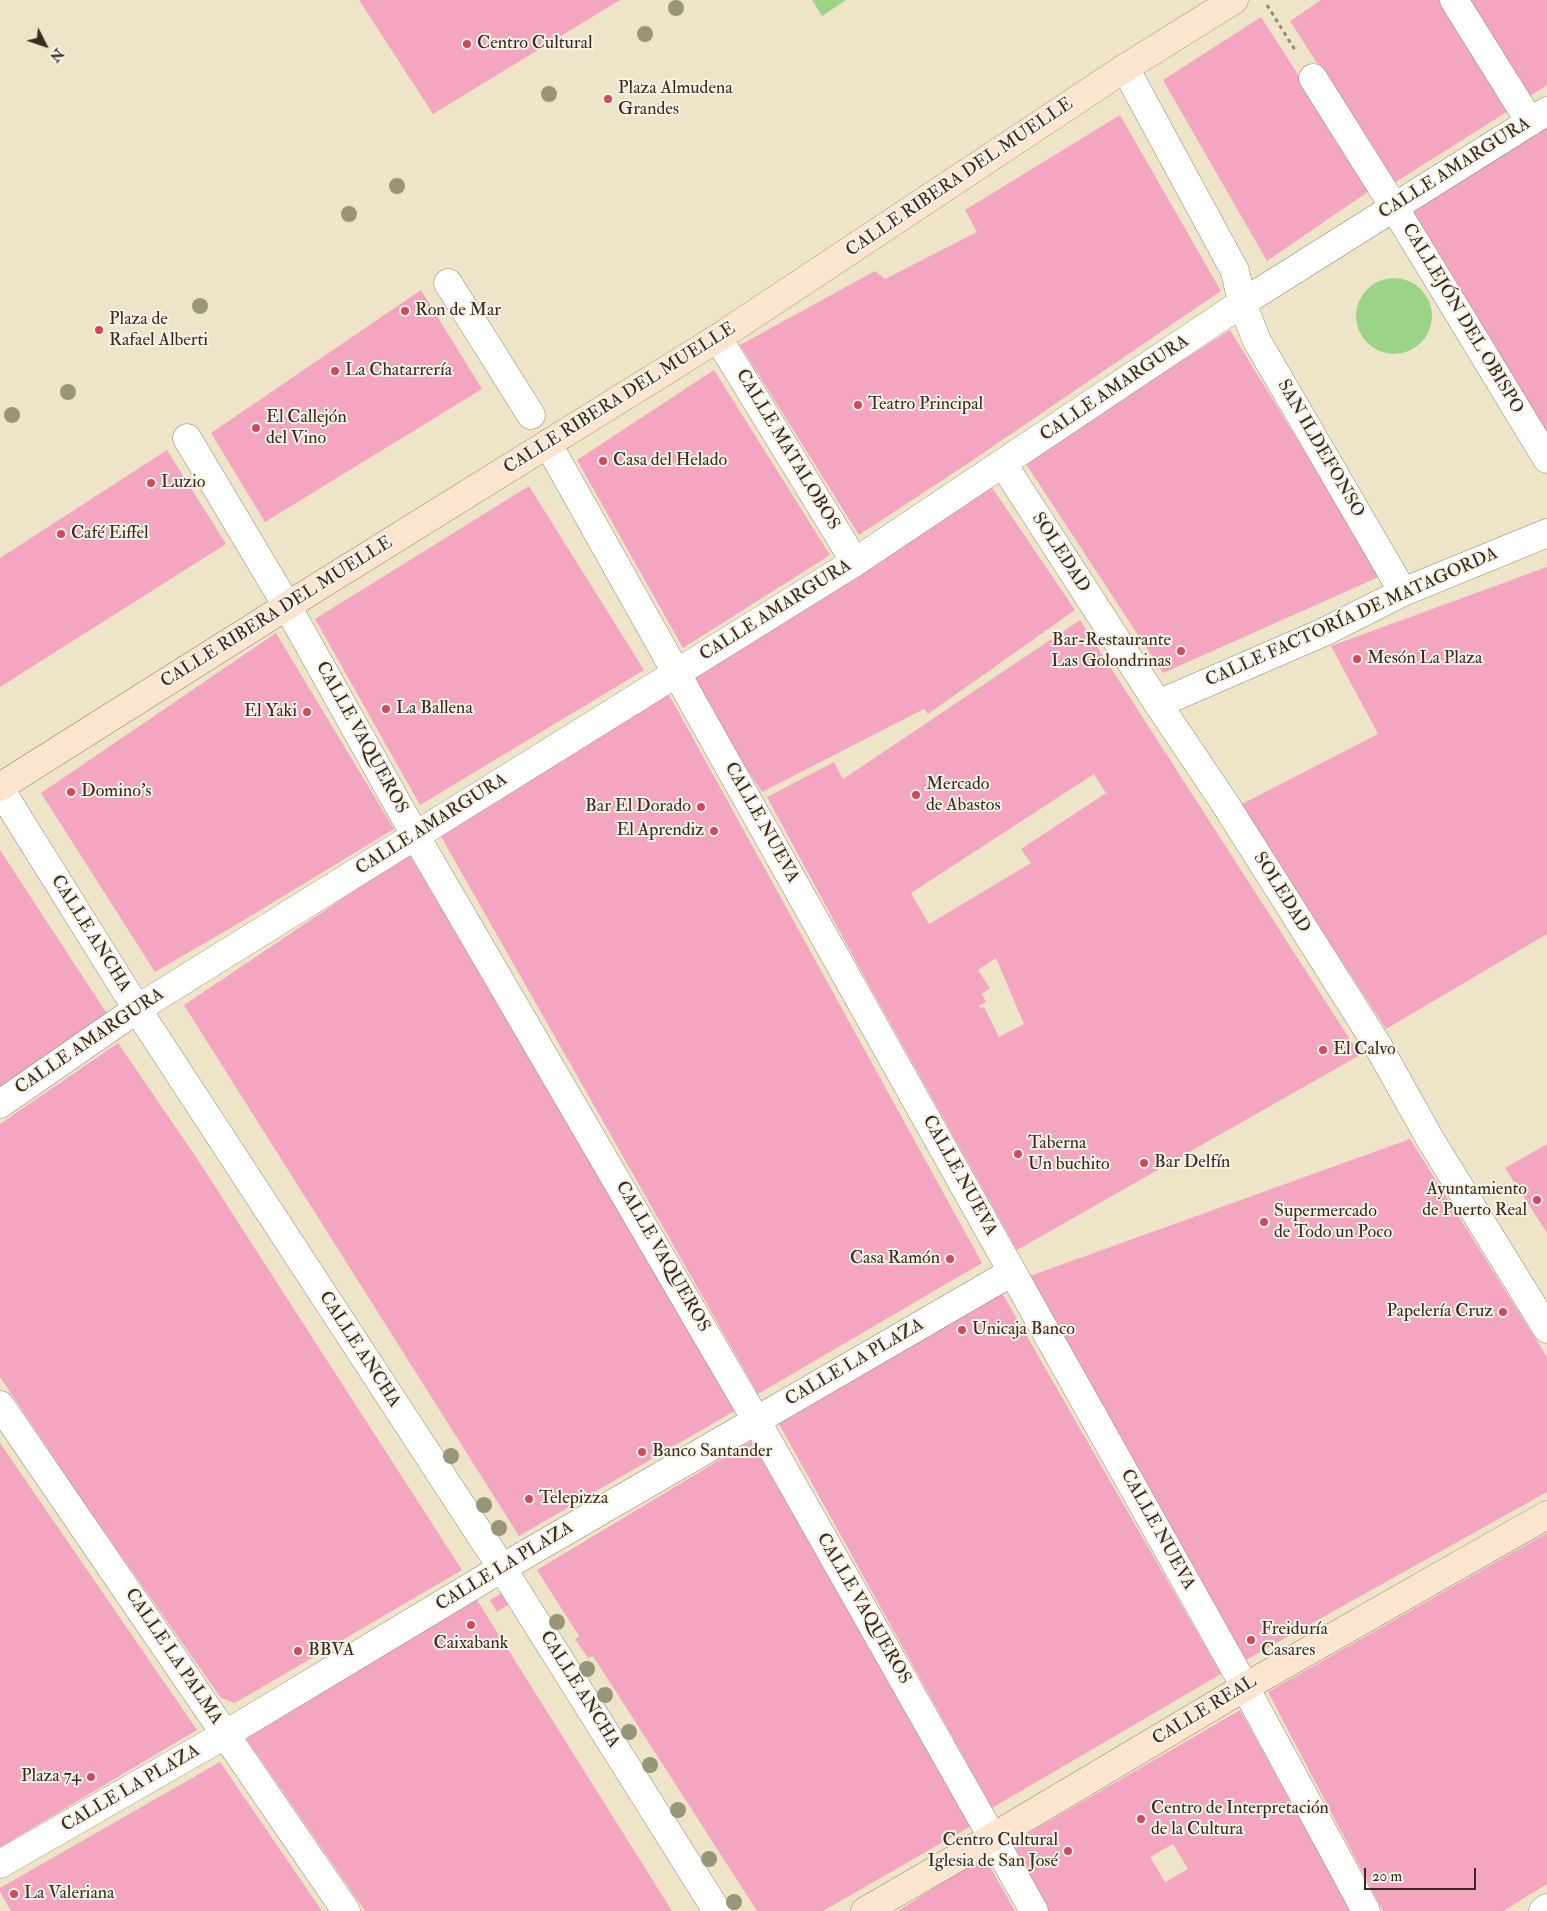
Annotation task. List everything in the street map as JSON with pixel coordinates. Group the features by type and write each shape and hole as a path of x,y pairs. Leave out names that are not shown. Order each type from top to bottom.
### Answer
{"street":[{"name":"CALLE RIBERA DEL MUELLE","path":"0,788 287,606 718,338 1125,68 1234,0"},
{"path":"1454,0 1539,117"},
{"name":"SAN ILDEFONSO","path":"1125,68 1235,271 1242,303 1257,340 1403,592"},
{"name":"CALLEJÓN DEL OBISPO","path":"1313,78 1394,207 1547,459"},
{"name":"CALLE AMARGURA","path":"0,1104 137,1009 855,562 1242,303 1539,117"},
{"path":"448,284 530,416"},
{"name":"CALLE MATALOBOS","path":"718,338 855,562"},
{"name":"CALLE VAQUEROS","path":"187,438 287,606 416,835 756,1420 1034,1911"},
{"name":"CALLE NUEVA","path":"548,444 1246,1687 1366,1911"},
{"name":"SOLEDAD","path":"1003,464 1158,704 1224,802 1372,1037 1430,1139 1547,1329"},
{"name":"CALLE FACTORÍA DE MATAGORDA","path":"1158,704 1324,632 1403,592 1547,533"},
{"name":"CALLE ANCHA","path":"0,788 137,1009 502,1568 717,1911"},
{"name":"CALLE LA PLAZA","path":"0,1864 226,1734 502,1568 1012,1272"},
{"name":"CALLE LA PALMA","path":"0,1405 346,1911"},
{"name":"CALLE REAL","path":"865,1911 993,1838 1246,1687 1547,1515"},
{"path":"1543,1911 1547,1908"}],"path":[{"path":"1264,0 1313,78"}],"green space":[{"path":"812,0 846,0 822,16"},
{"path":"1394,278 1408,281 1421,289 1429,302 1432,316 1429,330 1421,343 1408,351 1394,354 1380,351 1367,343 1359,330 1356,316 1359,302 1367,289 1380,281"}],"building":[{"name":"Centro Cultural","path":"359,0 620,0 433,114"},
{"path":"1321,0 1441,0 1510,110 1394,183 1290,21"},
{"path":"1468,0 1547,0 1547,85 1530,96"},
{"path":"1261,17 1372,189 1267,261 1163,80"},
{"path":"1120,115 1221,291 859,535 740,345 875,271 885,279 977,232 965,210"},
{"path":"1547,125 1547,439 1411,212"},
{"path":"421,290 482,389 265,522 211,433"},
{"path":"1230,330 1381,576 1163,673 1024,461"},
{"path":"714,370 830,555 683,648 577,460"},
{"path":"167,450 226,544 0,687 0,558"},
{"path":"529,486 644,670 420,805 315,619"},
{"path":"991,486 1075,610 928,714 924,709 762,792 687,677"},
{"path":"1547,567 1547,934 1386,1029 1240,805 1378,734 1331,646"},
{"path":"1080,620 1360,1055 1017,1250 860,969 767,797 834,762 843,779","holes":["1094,774 1106,793 1021,849 1031,863 929,924 911,893","996,958 1024,1024 999,1037 984,1007 980,1008 979,1006 986,1002 982,994 990,988 978,970"]},
{"path":"276,633 394,829 155,972 41,793"},
{"path":"667,691 982,1263 758,1394 439,833"},
{"path":"0,850 111,1020 0,1096"},
{"path":"409,854 736,1410 519,1536 184,1005"},
{"path":"118,1043 196,1157 462,1570 235,1703 221,1698 82,1500 0,1377 0,1124"},
{"path":"1410,1139 1547,1357 1547,1492 1246,1660 1030,1276"},
{"name":"Ayuntamiento de Puerto Real","path":"1547,1144 1547,1233 1505,1168"},
{"path":"1002,1293 1221,1674 992,1808 779,1424"},
{"path":"751,1441 971,1826 823,1911 757,1911 593,1656 588,1658 575,1639 579,1636 537,1570"},
{"path":"0,1443 197,1730 0,1847"},
{"path":"1547,1533 1547,1884 1503,1911 1383,1911 1268,1692"},
{"path":"502,1593 509,1604 497,1612 490,1600"},
{"path":"477,1600 672,1911 365,1911 243,1734"},
{"path":"1240,1710 1351,1911 1047,1911 1008,1845","holes":["1173,1844 1188,1869 1165,1882 1150,1857"]},
{"path":"220,1762 322,1911 11,1911 0,1892 0,1888"},
{"path":"984,1856 1015,1911 898,1911"}],"place":[{"name":"Centro Cultural","path":"467,44"},
{"name":"Plaza Almudena Grandes","path":"608,99"},
{"name":"Ron de Mar","path":"405,311"},
{"name":"Plaza de Rafael Alberti","path":"99,330"},
{"name":"La Chatarrería","path":"335,371"},
{"name":"Teatro Principal","path":"858,405"},
{"name":"El Callejón del Vino","path":"256,428"},
{"name":"Casa del Helado","path":"603,461"},
{"name":"Luzio","path":"151,483"},
{"name":"Café Eiffel","path":"61,534"},
{"name":"Bar-Restaurante Las Golondrinas","path":"1181,651"},
{"name":"Mesón La Plaza","path":"1357,659"},
{"name":"La Ballena","path":"386,709"},
{"name":"El Yaki","path":"307,712"},
{"name":"Domino's","path":"71,792"},
{"name":"Mercado de Abastos","path":"916,795"},
{"name":"Bar El Dorado","path":"701,807"},
{"name":"El Aprendiz","path":"714,831"},
{"name":"El Calvo","path":"1323,1050"},
{"name":"Taberna Un buchito","path":"1018,1154"},
{"name":"Bar Delfín","path":"1144,1163"},
{"name":"Ayuntamiento de Puerto Real","path":"1537,1200"},
{"name":"Supermercado de Todo un Poco","path":"1264,1222"},
{"name":"Casa Ramón","path":"950,1259"},
{"name":"Papelería Cruz","path":"1503,1312"},
{"name":"Unicaja Banco","path":"962,1330"},
{"name":"Banco Santander","path":"642,1452"},
{"name":"Telepizza","path":"529,1499"},
{"name":"Caixabank","path":"471,1625"},
{"name":"Freiduría Casares","path":"1251,1640"},
{"name":"BBVA","path":"298,1651"},
{"name":"Plaza 74","path":"91,1777"},
{"name":"Centro de Interpretación de la Cultura","path":"1141,1819"},
{"name":"Centro Cultural Iglesia de San José","path":"1068,1851"},
{"name":"La Valeriana","path":"14,1894"}]}
